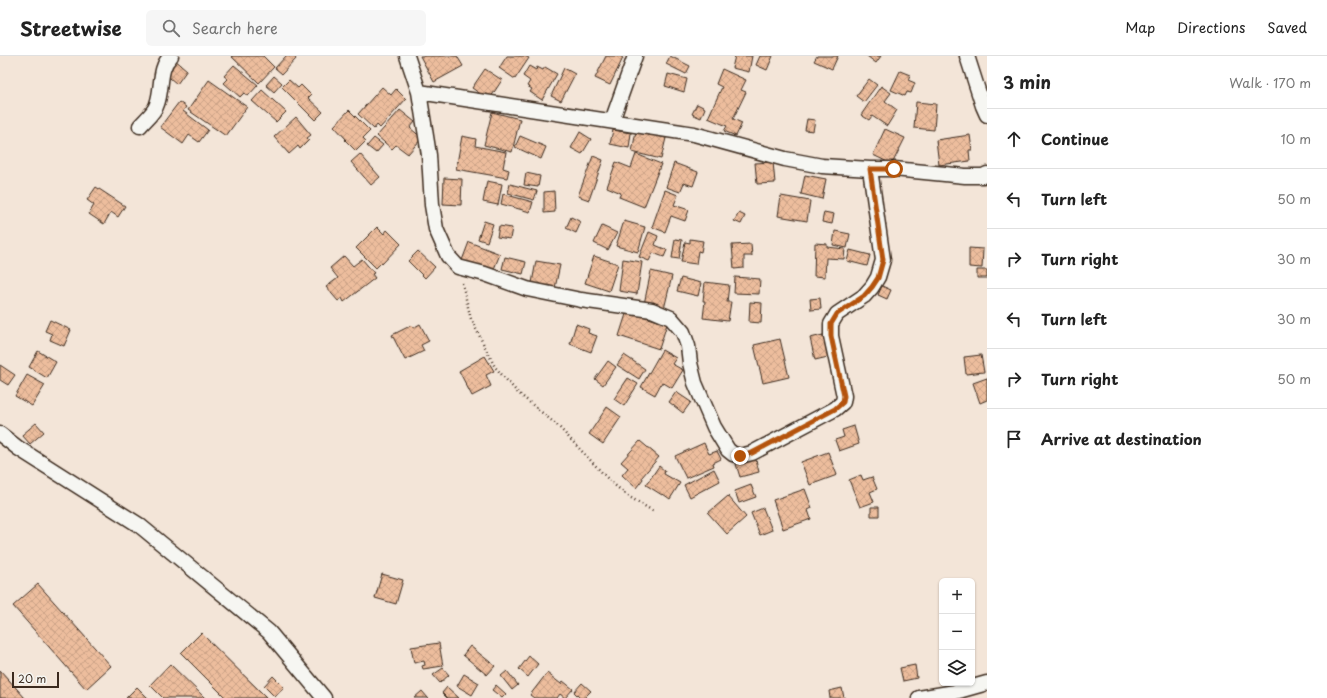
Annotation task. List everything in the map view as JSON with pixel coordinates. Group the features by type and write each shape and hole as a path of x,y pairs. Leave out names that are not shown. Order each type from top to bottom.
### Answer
{"street":[{"path":"140,126 157,106 161,91 162,74 166,61 171,56"},
{"path":"407,56 419,92 429,155 432,205 436,229 448,256 458,267 527,288 581,300 638,307 652,310 671,318 683,332 688,346 695,383 714,427 728,450 733,454 740,456 752,453 835,409 843,402 844,396 831,336 831,324 837,314 864,296 872,287 878,278 883,260 870,169"},
{"path":"612,121 635,56"},
{"path":"967,56 987,115"},
{"path":"419,92 694,134 785,159 815,164 870,169 894,169 965,176 983,176 987,174"},
{"path":"0,434 18,448 139,525 269,632 324,698"},
{"path":"919,698 955,692 987,683"}],"path":[{"path":"458,267 471,319 495,367 517,392 557,425 611,482 628,496 653,511"}],"building":[{"path":"231,56 263,56 274,67 259,83"},
{"path":"286,56 294,56 296,59 282,74 275,68"},
{"path":"420,56 457,56 463,66 434,82"},
{"path":"507,56 525,56 529,58 515,79 499,68"},
{"path":"606,56 620,56 623,58 610,85 595,78"},
{"path":"670,56 690,66 686,74 666,64"},
{"path":"735,56 752,56 749,72 732,68"},
{"path":"760,56 773,56 767,70 756,65"},
{"path":"817,56 838,56 832,69 814,61"},
{"path":"867,56 881,56 876,63"},
{"path":"174,59 187,70 177,84 163,72"},
{"path":"234,65 258,85 248,96 244,93 240,97 224,83 228,79 224,76"},
{"path":"529,66 536,70 537,67 543,70 545,67 557,74 542,100 530,92 532,89 527,86 530,81 523,76"},
{"path":"564,68 575,74 561,101 551,96"},
{"path":"485,69 502,80 489,100 472,88"},
{"path":"722,69 746,80 741,90 746,92 733,119 742,123 736,136 724,131 727,126 708,118 722,87 716,84"},
{"path":"900,71 910,75 908,80 915,83 911,93 907,92 905,96 891,90"},
{"path":"668,74 687,79 684,92 665,86"},
{"path":"274,76 282,83 274,92 266,85"},
{"path":"869,79 877,85 864,102 856,96"},
{"path":"209,80 247,107 226,136 188,110"},
{"path":"289,80 298,88 301,85 311,95 308,98 323,112 315,120 282,87"},
{"path":"881,86 891,93 885,101 897,110 887,126 872,116 869,120 861,115"},
{"path":"382,87 391,95 396,89 406,99 380,128 377,125 374,129 358,114"},
{"path":"262,90 286,112 276,122 252,101"},
{"path":"179,102 186,107 183,111 208,130 199,142 189,135 183,144 160,127"},
{"path":"916,102 936,104 934,130 914,128"},
{"path":"697,104 705,108 701,118 692,114"},
{"path":"349,110 370,131 363,138 366,141 356,151 334,126"},
{"path":"400,110 415,122 410,128 422,138 408,154 396,145 392,149 377,136"},
{"path":"492,112 520,119 512,152 484,145"},
{"path":"296,117 311,135 307,138 309,140 300,149 298,146 289,154 274,137"},
{"path":"807,119 815,120 813,131 805,130"},
{"path":"885,129 905,138 892,164 873,155"},
{"path":"613,130 631,133 629,148 610,144"},
{"path":"636,131 666,138 661,159 632,152"},
{"path":"580,132 591,139 582,154 571,148"},
{"path":"970,135 972,150 969,150 970,161 939,165 936,140"},
{"path":"462,136 476,139 475,146 506,152 503,168 509,170 507,178 456,169"},
{"path":"520,136 546,147 541,159 515,147"},
{"path":"374,138 383,145 376,153 367,146"},
{"path":"360,154 380,177 371,185 351,162"},
{"path":"636,154 661,164 644,207 619,197 621,193 607,187 616,162 631,168"},
{"path":"593,156 603,160 589,200 578,196"},
{"path":"773,162 775,183 757,184 755,163"},
{"path":"674,163 698,172 693,186 684,183 680,192 666,187"},
{"path":"526,173 540,176 538,187 524,185"},
{"path":"805,175 826,179 822,199 801,194"},
{"path":"444,178 462,179 461,205 443,204"},
{"path":"487,181 502,184 498,205 483,202"},
{"path":"510,184 537,191 534,200 508,193"},
{"path":"96,187 125,206 118,217 111,212 104,224 89,214 94,205 87,200"},
{"path":"665,190 678,195 674,205 689,210 685,221 671,216 665,232 652,227"},
{"path":"554,191 555,212 544,213 544,192"},
{"path":"503,194 533,202 530,212 501,204"},
{"path":"781,196 810,201 807,221 778,216"},
{"path":"824,212 834,214 832,224 822,222"},
{"path":"739,213 745,216 741,224 734,221"},
{"path":"571,217 581,222 576,233 566,228"},
{"path":"484,221 493,224 487,242 478,239"},
{"path":"624,221 645,227 638,252 616,246"},
{"path":"499,226 512,228 510,239 497,237"},
{"path":"602,226 617,233 608,250 594,243"},
{"path":"377,227 384,234 387,230 401,244 382,264 381,263 376,268 356,248"},
{"path":"835,231 850,234 847,248 833,245"},
{"path":"649,232 658,236 655,245 667,250 664,257 653,253 649,261 639,257"},
{"path":"675,239 682,240 679,259 672,258"},
{"path":"690,239 703,241 701,252 698,251 696,264 681,262 685,242 690,243"},
{"path":"469,242 500,254 492,274 461,263"},
{"path":"815,243 827,244 827,247 845,249 844,259 826,258 825,277 814,276"},
{"path":"751,244 752,256 744,256 744,268 734,269 732,245"},
{"path":"969,248 983,249 982,268 969,267"},
{"path":"850,250 870,255 867,266 847,261"},
{"path":"418,251 435,267 425,278 408,261"},
{"path":"344,256 353,266 362,259 374,273 372,274 375,278 344,302 342,298 338,301 326,287 338,278 330,268"},
{"path":"594,256 618,264 609,291 585,283"},
{"path":"505,257 526,262 523,274 502,269"},
{"path":"623,259 642,262 637,294 619,291"},
{"path":"536,261 560,265 555,288 532,283"},
{"path":"977,270 987,270 987,278 977,278"},
{"path":"651,271 672,276 664,309 644,304"},
{"path":"735,277 760,279 759,294 734,293"},
{"path":"681,278 701,283 698,296 677,291"},
{"path":"705,282 729,285 727,302 731,302 728,321 703,318"},
{"path":"882,286 891,290 887,299 878,295"},
{"path":"820,298 821,309 811,310 810,299"},
{"path":"750,302 762,303 761,323 749,322"},
{"path":"627,311 667,324 659,349 619,336"},
{"path":"50,320 71,330 64,346 50,340 52,334 45,331"},
{"path":"420,324 429,341 421,345 424,351 405,360 392,335 412,325 413,328"},
{"path":"576,324 589,329 588,333 597,336 591,352 570,344"},
{"path":"823,335 828,357 815,360 810,338"},
{"path":"780,339 789,377 763,383 754,345"},
{"path":"662,350 676,358 672,364 683,370 672,388 662,382 655,395 641,387"},
{"path":"38,351 56,362 47,378 29,367"},
{"path":"624,355 645,369 639,379 617,365"},
{"path":"981,355 984,372 966,374 964,357"},
{"path":"485,356 494,371 486,375 491,386 472,396 459,371"},
{"path":"608,361 616,367 603,385 595,379"},
{"path":"0,365 15,375 8,385 0,380"},
{"path":"27,375 45,385 32,406 15,396"},
{"path":"628,378 638,384 624,406 614,399"},
{"path":"987,378 987,400 980,403 973,383"},
{"path":"676,392 691,402 683,413 669,402"},
{"path":"607,407 621,417 603,444 589,434"},
{"path":"36,423 44,432 30,444 22,435"},
{"path":"854,426 859,444 839,451 835,440 844,437 842,430"},
{"path":"640,441 659,457 642,477 643,479 636,488 622,475 628,468 621,462"},
{"path":"704,443 709,454 717,451 721,459 713,463 714,466 686,478 675,456"},
{"path":"828,452 837,475 810,485 801,462"},
{"path":"755,456 759,472 740,477 735,461"},
{"path":"659,466 665,471 664,474 680,483 670,499 646,485"},
{"path":"714,469 720,481 690,497 684,485"},
{"path":"861,475 863,480 872,477 877,489 870,492 874,502 860,507 849,480"},
{"path":"751,485 756,497 739,503 735,491"},
{"path":"805,489 812,508 808,510 811,519 783,529 773,500"},
{"path":"728,496 746,517 727,534 708,513"},
{"path":"871,507 879,507 879,516 871,516"},
{"path":"763,508 772,530 760,535 751,513"},
{"path":"382,574 403,580 396,604 375,598"},
{"path":"38,584 111,666 86,689 13,606"},
{"path":"201,633 267,698 226,698 181,653"},
{"path":"439,643 443,666 423,669 422,666 425,665 424,661 414,663 411,647"},
{"path":"470,646 495,666 487,675 463,655"},
{"path":"529,656 538,664 528,677 519,669"},
{"path":"170,664 205,698 163,698 150,685"},
{"path":"915,665 917,678 903,681 900,668"},
{"path":"443,668 449,675 440,683 433,675"},
{"path":"0,670 25,698 0,698"},
{"path":"507,671 518,685 512,690 501,676"},
{"path":"547,673 561,684 563,681 573,689 565,698 560,694 557,698 534,698 530,695"},
{"path":"464,674 479,683 472,695 457,686"},
{"path":"273,676 284,687 275,697 264,686"},
{"path":"582,683 591,691 584,698 580,698 574,692"},
{"path":"496,685 506,694 502,698 492,690"},
{"path":"137,687 148,698 126,698"},
{"path":"447,687 459,698 447,698 442,693"},
{"path":"842,688 844,698 830,698 829,691"},
{"path":"422,691 428,698 414,698"}],"route":[{"path":"740,456 752,453 803,427 835,409 843,402 844,396 831,336 831,324 837,314 864,296 878,278 883,260 870,169 894,169"}]}
